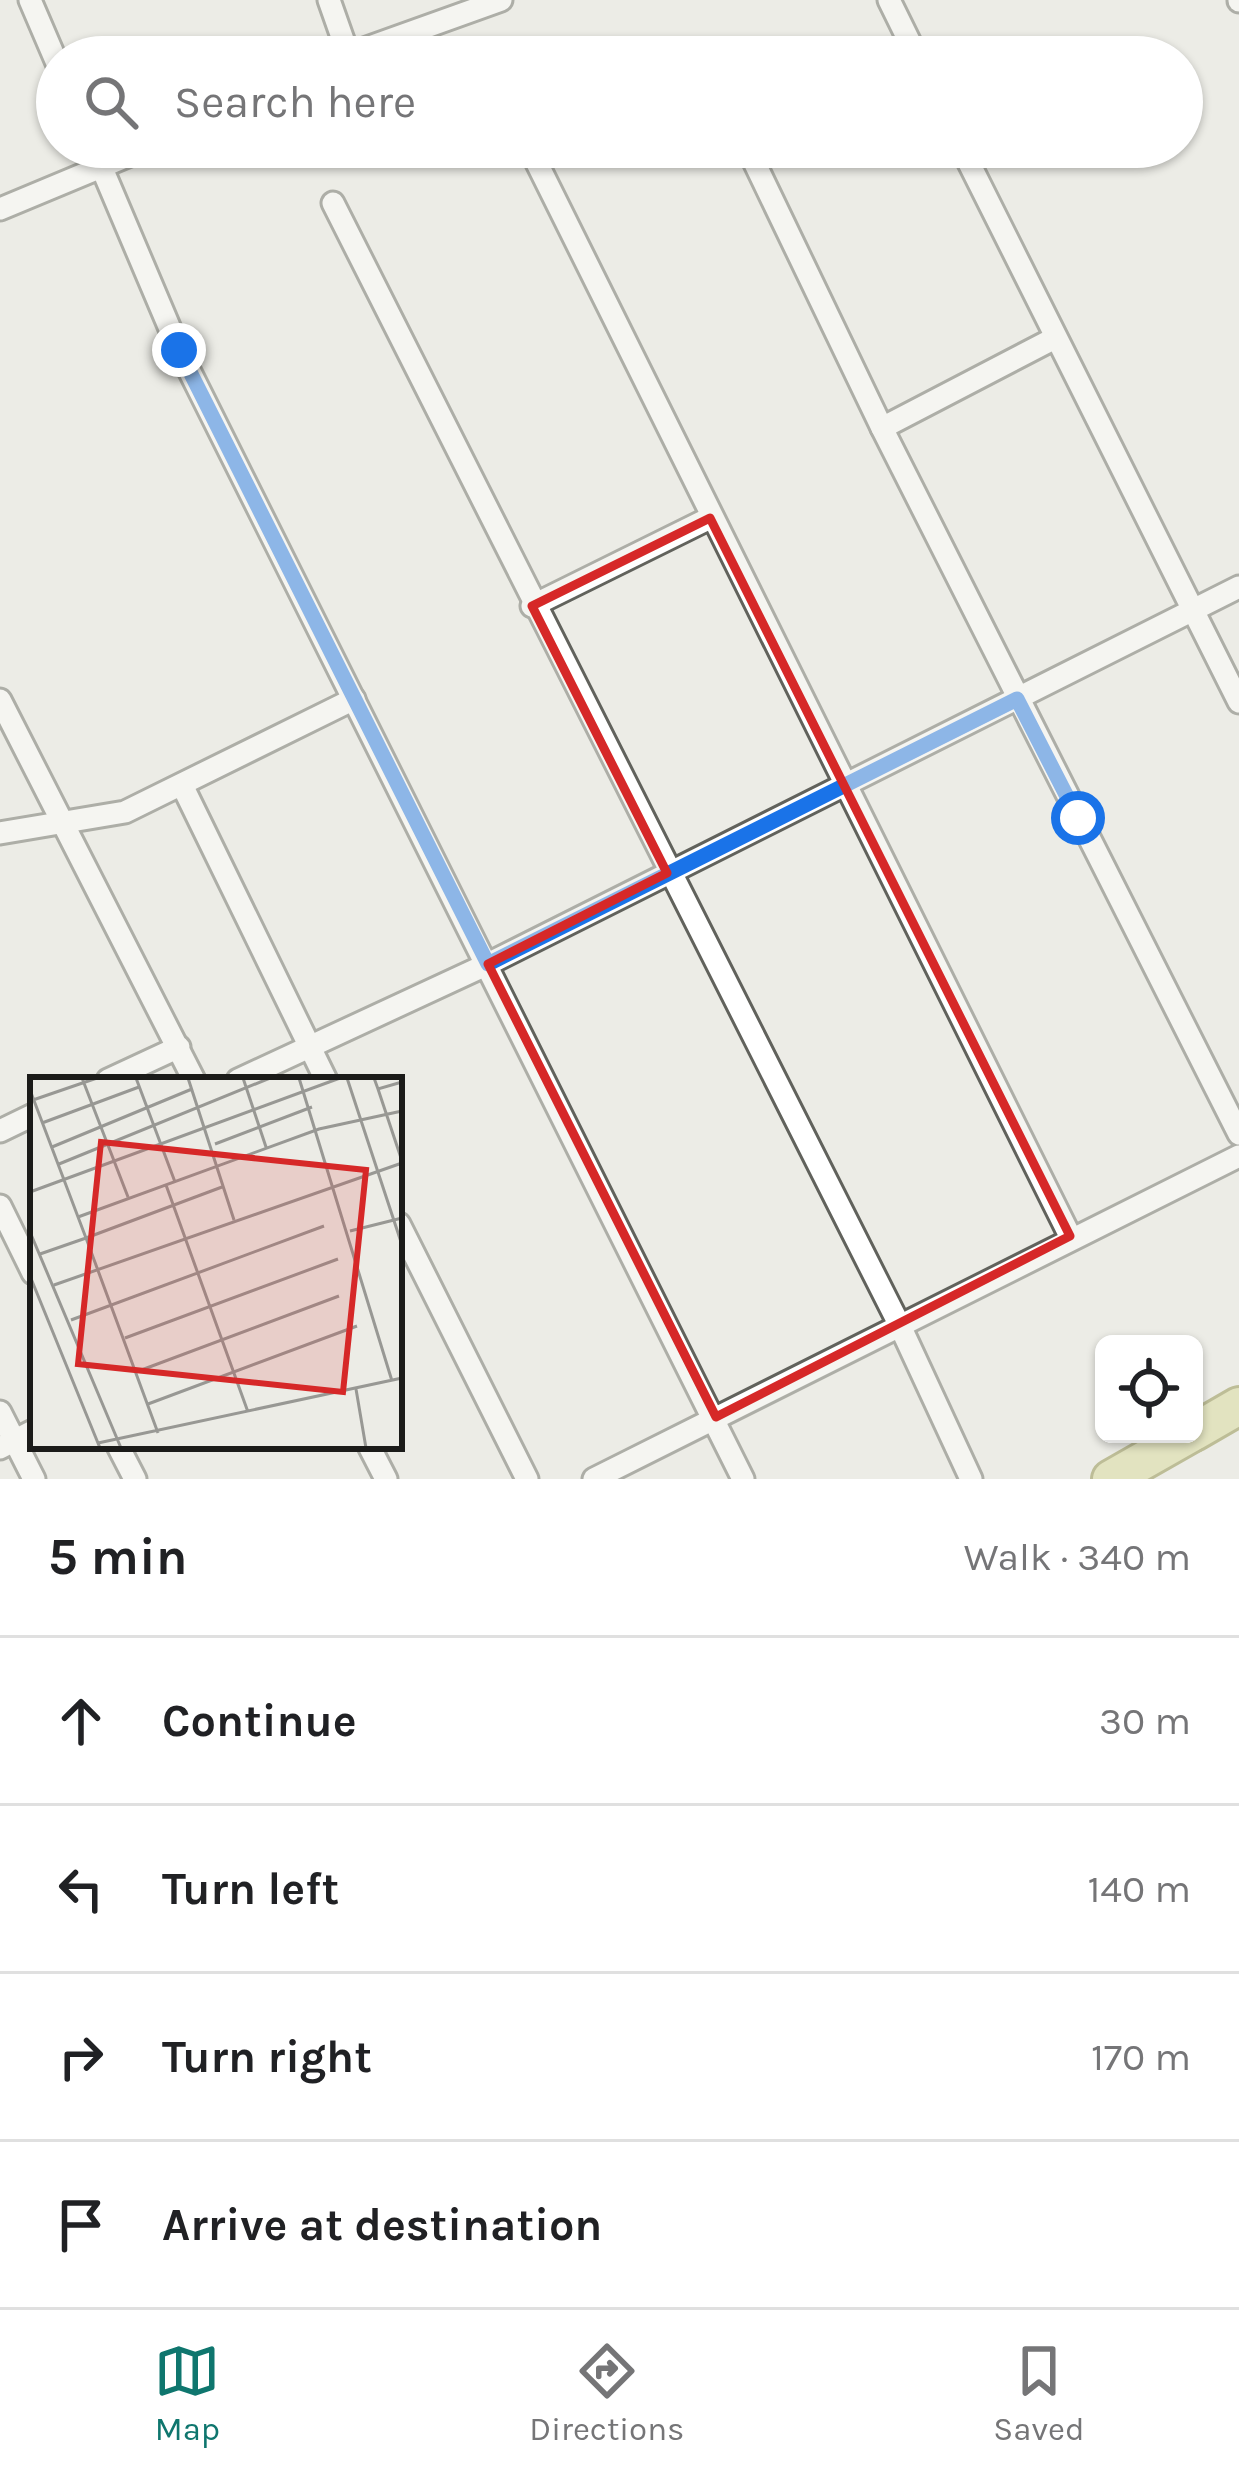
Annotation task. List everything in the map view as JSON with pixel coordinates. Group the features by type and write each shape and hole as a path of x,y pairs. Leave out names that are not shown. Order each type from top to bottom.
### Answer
{"main road":[{"path":"1203,1427 1239,1406"},
{"path":"1111,1479 1174,1443"}],"street":[{"path":"30,0 45,36"},
{"path":"329,0 339,36"},
{"path":"401,36 501,0"},
{"path":"890,0 907,36"},
{"path":"539,168 1070,1236"},
{"path":"757,168 1017,699 1239,1134"},
{"path":"971,168 1239,702"},
{"path":"0,209 103,169 179,350 743,1479"},
{"path":"333,203 532,606 901,1328 971,1479"},
{"path":"882,428 1054,338"},
{"path":"532,606 710,518"},
{"path":"245,1077 488,964 1239,587"},
{"path":"0,833 125,812 354,699"},
{"path":"0,700 193,1077"},
{"path":"182,785 324,1077"},
{"path":"115,1077 179,1047"},
{"path":"0,1131 30,1116"},
{"path":"594,1479 901,1328 1070,1236 1239,1156"},
{"path":"0,1206 30,1267"},
{"path":"402,1230 527,1479"},
{"path":"0,1412 34,1479"},
{"path":"120,1449 135,1479"},
{"path":"371,1449 386,1479"}],"highlighted area":[{"path":"710,518 1070,1236 716,1417 488,964 667,873 532,606"}],"route":[{"path":"179,350 488,964 1017,699 1078,818"}]}
